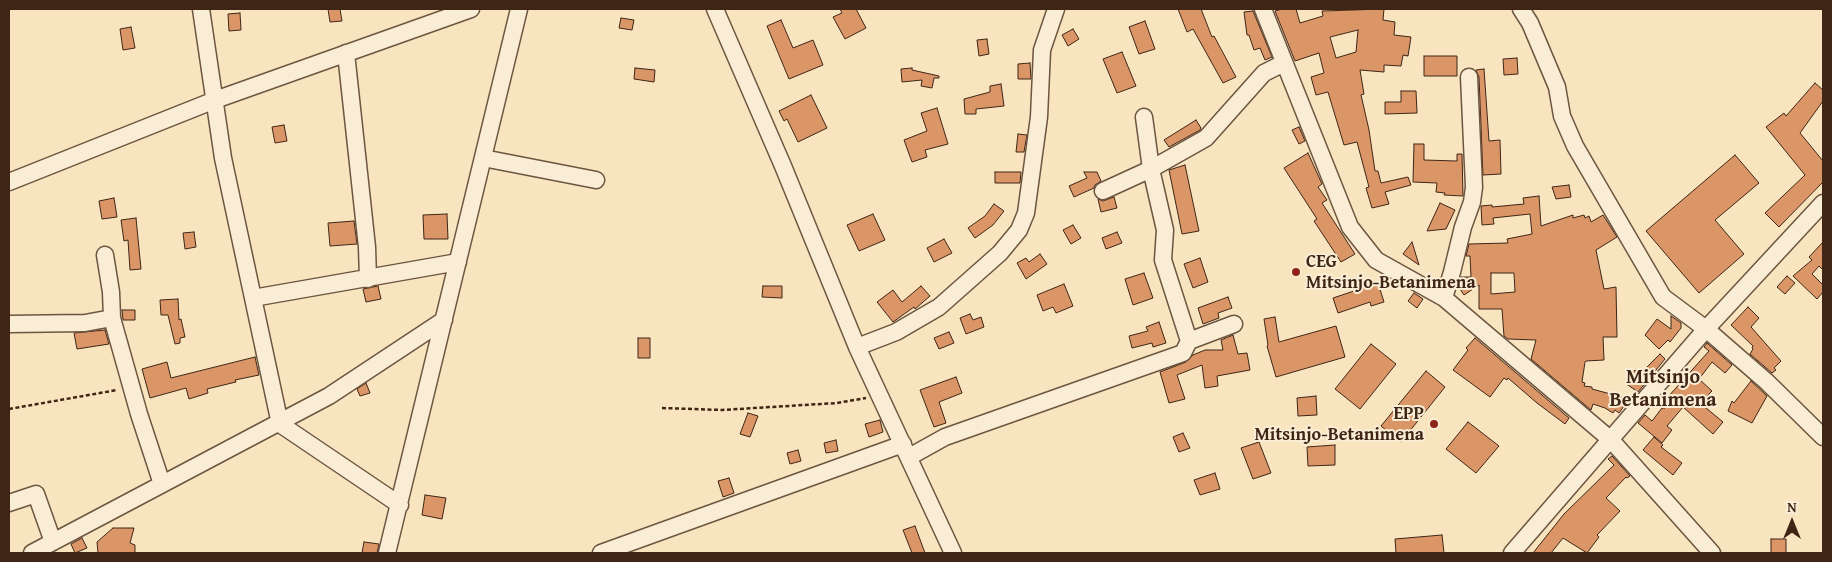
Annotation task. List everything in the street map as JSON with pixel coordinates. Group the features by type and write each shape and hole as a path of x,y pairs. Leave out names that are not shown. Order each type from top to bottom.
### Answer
{"street":[{"path":"201,9 223,158 280,424 400,505"},
{"path":"9,182 215,100 471,9"},
{"path":"387,553 519,9"},
{"path":"715,9 783,166 857,347 953,553"},
{"path":"857,347 896,332 939,307 1000,253 1019,230 1026,213 1039,117 1042,50 1056,9"},
{"path":"1263,9 1350,227 1376,260 1444,298 1610,440 1712,553"},
{"path":"1521,9 1530,23 1557,87 1562,116 1575,146 1663,297 1706,329 1767,382 1823,437"},
{"path":"346,54 368,279"},
{"path":"1103,191 1151,169 1206,138 1264,73 1284,62"},
{"path":"1444,298 1463,227 1472,202 1474,188 1469,77"},
{"path":"1144,117 1151,169 1165,230 1163,260 1189,341"},
{"path":"483,158 596,180"},
{"path":"1512,553 1706,329 1823,203"},
{"path":"105,255 112,318 131,388 162,484"},
{"path":"252,298 458,262"},
{"path":"9,324 85,323 112,318"},
{"path":"32,553 280,424 328,396 444,320"},
{"path":"601,553 906,450 1183,353 1189,341 1234,324"},
{"path":"9,502 36,494 53,542"}],"path":[{"path":"9,410 131,388"},
{"path":"662,408 722,410 837,403 880,395"}],"building":[{"path":"328,9 340,9 342,21 330,22"},
{"path":"840,9 856,9 866,28 845,39 833,17 842,13"},
{"path":"1178,9 1201,9 1212,37 1214,36 1236,77 1223,83 1193,29 1187,32"},
{"path":"1296,9 1300,23 1323,16 1322,11 1384,9 1383,20 1395,22 1394,35 1411,37 1408,56 1403,55 1401,66 1384,65 1384,72 1360,70 1364,94 1361,95 1369,130 1375,171 1378,171 1381,183 1408,177 1411,185 1385,192 1389,204 1372,208 1366,188 1369,187 1357,142 1344,145 1328,92 1316,95 1311,77 1324,73 1319,53 1295,61 1275,11","holes":["1358,30 1356,52 1336,58 1330,37"]},
{"path":"1253,11 1272,57 1265,60 1260,48 1254,50 1249,35 1247,35 1244,12"},
{"path":"240,13 241,30 229,31 228,14"},
{"path":"621,18 634,20 632,30 619,28"},
{"path":"781,20 793,48 813,40 823,65 789,79 767,26"},
{"path":"1145,21 1155,49 1139,54 1129,27"},
{"path":"131,27 135,48 123,50 120,29"},
{"path":"1073,29 1079,39 1068,46 1062,35"},
{"path":"987,39 989,54 979,56 977,40"},
{"path":"1122,52 1136,86 1117,93 1103,59"},
{"path":"1424,56 1457,56 1457,76 1424,76"},
{"path":"1517,58 1518,74 1504,75 1503,59"},
{"path":"1030,63 1031,79 1018,79 1018,64"},
{"path":"635,68 655,70 654,82 634,79"},
{"path":"912,68 912,70 939,76 939,78 934,78 932,88 921,86 922,80 902,82 901,69"},
{"path":"1484,69 1489,141 1500,140 1501,174 1483,175 1479,77 1476,70"},
{"path":"1815,83 1823,90 1823,101 1800,133 1823,161 1823,182 1779,227 1765,213 1805,175 1766,127 1784,113 1786,116"},
{"path":"1001,84 1004,106 976,109 976,114 965,114 964,99 990,92 990,86"},
{"path":"1401,91 1416,91 1417,113 1385,114 1385,102 1401,102"},
{"path":"811,95 827,128 798,142 787,119 784,121 779,111"},
{"path":"937,108 948,144 925,150 927,157 912,162 904,140 927,131 921,113"},
{"path":"1196,120 1201,128 1200,130 1169,147 1164,140"},
{"path":"284,125 287,141 275,143 272,127"},
{"path":"1299,127 1305,141 1299,144 1292,130"},
{"path":"1018,134 1027,135 1024,152 1016,152"},
{"path":"1414,144 1424,144 1424,160 1457,161 1457,154 1462,154 1463,196 1444,195 1445,193 1436,192 1437,183 1413,182"},
{"path":"1308,153 1322,184 1318,187 1327,200 1322,203 1355,254 1341,262 1314,221 1317,219 1284,168"},
{"path":"1735,155 1759,183 1715,220 1744,254 1699,293 1646,231"},
{"path":"1185,165 1199,231 1182,234 1169,170"},
{"path":"995,172 1021,172 1020,183 995,183"},
{"path":"1084,172 1097,172 1101,181 1094,188 1074,197 1069,186 1087,178"},
{"path":"1569,185 1571,197 1556,199 1552,187"},
{"path":"1539,196 1541,226 1573,215 1573,218 1584,215 1585,218 1589,216 1591,222 1603,215 1617,237 1596,250 1604,289 1616,287 1617,337 1603,337 1604,360 1585,362 1582,382 1585,383 1584,386 1592,387 1592,389 1629,399 1619,413 1615,410 1613,413 1593,404 1591,410 1531,359 1536,340 1508,339 1504,336 1502,309 1479,309 1479,285 1464,295 1458,286 1461,277 1471,277 1470,256 1466,256 1469,244 1508,243 1507,239 1532,234 1530,214 1493,218 1494,224 1482,225 1481,206 1492,205 1492,207 1524,204 1523,198","holes":["1491,273 1514,273 1515,292 1491,294"]},
{"path":"1114,197 1117,208 1101,212 1098,199 1103,201"},
{"path":"114,198 117,217 102,219 99,201"},
{"path":"1440,203 1455,210 1446,229 1427,231"},
{"path":"994,204 1004,211 993,225 975,238 968,228 985,216"},
{"path":"447,214 448,239 424,239 423,215"},
{"path":"873,214 885,240 859,251 847,225"},
{"path":"136,218 141,269 130,270 128,240 124,241 121,220"},
{"path":"354,221 357,244 330,246 328,223"},
{"path":"1073,225 1081,238 1071,244 1063,230"},
{"path":"194,232 196,247 185,249 183,233"},
{"path":"1117,232 1122,243 1106,249 1102,238"},
{"path":"944,239 952,253 934,262 927,248"},
{"path":"1412,242 1419,265 1403,254"},
{"path":"1823,242 1823,270 1819,266 1812,274 1823,285 1823,292 1817,299 1793,276 1812,260 1809,257"},
{"path":"1040,254 1047,264 1026,279 1017,263 1026,258 1029,262"},
{"path":"1200,258 1208,282 1193,288 1184,264"},
{"path":"1144,273 1153,298 1133,305 1125,279"},
{"path":"1787,276 1795,283 1785,294 1777,287"},
{"path":"1378,283 1384,302 1371,306 1370,302 1338,313 1333,298"},
{"path":"1064,284 1073,306 1056,313 1053,307 1043,311 1037,295"},
{"path":"378,286 381,299 366,302 363,289"},
{"path":"763,286 782,286 782,298 762,297"},
{"path":"921,286 930,296 915,309 914,307 893,322 877,302 893,290 902,302"},
{"path":"1414,293 1423,299 1417,308 1408,301"},
{"path":"1228,297 1232,308 1218,313 1219,318 1203,324 1198,308"},
{"path":"178,299 179,320 181,319 185,337 180,338 180,343 175,344 168,315 161,315 160,300"},
{"path":"1748,307 1759,318 1751,327 1781,361 1772,373 1750,354 1753,346 1731,325"},
{"path":"122,310 135,310 135,320 123,320"},
{"path":"970,314 973,320 981,317 984,327 966,334 960,318"},
{"path":"1671,316 1681,323 1681,328 1670,342 1668,340 1659,349 1645,335 1657,319 1671,329"},
{"path":"1275,317 1279,342 1336,326 1345,357 1276,377 1267,346 1264,319"},
{"path":"1159,322 1166,343 1153,347 1152,343 1132,348 1129,336 1148,331 1146,327"},
{"path":"105,330 109,344 77,349 74,333"},
{"path":"949,332 954,343 939,349 934,338"},
{"path":"1233,335 1238,354 1247,353 1250,370 1217,376 1218,386 1205,388 1202,365 1177,375 1185,399 1169,403 1160,372 1186,362 1193,355 1205,350 1223,350 1221,340"},
{"path":"638,338 650,338 650,358 638,358"},
{"path":"1475,338 1569,418 1565,424 1508,378 1507,380 1504,378 1490,397 1453,370 1468,350 1466,348"},
{"path":"1707,343 1732,365 1725,373 1712,362 1699,379 1712,391 1700,403 1723,422 1713,434 1683,407 1667,426 1672,430 1662,443 1638,423 1645,415 1652,421 1662,408 1665,408 1663,407 1669,400 1667,398 1709,351 1704,347"},
{"path":"1371,344 1396,364 1360,409 1335,389"},
{"path":"1660,354 1665,359 1638,392 1625,383 1635,370 1640,374"},
{"path":"255,357 259,375 207,389 208,393 189,399 186,388 150,398 142,369 167,362 171,378"},
{"path":"1426,371 1445,387 1401,442 1381,426"},
{"path":"956,377 962,393 939,402 946,423 934,427 920,390"},
{"path":"1751,381 1767,396 1752,423 1728,411 1732,401 1734,403"},
{"path":"366,383 370,393 360,396 357,389"},
{"path":"1316,396 1317,415 1298,416 1297,398"},
{"path":"748,413 758,416 750,437 740,434"},
{"path":"880,420 883,432 869,437 865,424"},
{"path":"1468,422 1499,446 1476,473 1446,449"},
{"path":"1183,433 1190,448 1179,452 1173,437"},
{"path":"1654,437 1663,445 1661,447 1682,463 1673,475 1643,450"},
{"path":"836,440 838,451 826,453 824,443"},
{"path":"1259,442 1271,473 1253,479 1241,448"},
{"path":"1335,445 1335,465 1308,466 1307,447"},
{"path":"798,450 801,461 790,464 787,453"},
{"path":"1612,456 1630,476 1626,477 1606,498 1620,511 1597,535 1599,537 1587,553 1563,538 1551,553 1533,553 1564,514 1614,465 1608,459"},
{"path":"1215,473 1220,489 1200,495 1194,480"},
{"path":"729,478 734,493 723,497 718,481"},
{"path":"425,495 446,498 442,519 422,515"},
{"path":"915,526 925,553 912,553 903,530"},
{"path":"113,528 134,528 130,543 135,545 135,553 98,553 97,542"},
{"path":"1442,535 1444,553 1396,553 1395,539"},
{"path":"82,538 87,548 75,553 71,544"},
{"path":"1771,539 1786,539 1786,553 1771,553"},
{"path":"364,542 379,544 377,553 362,553"}],"place":[{"name":"CEG Mitsinjo-Betanimena","path":"1296,272"},
{"name":"EPP Mitsinjo-Betanimena","path":"1434,424"}],"district":[{"name":"Mitsinjo Betanimena","path":"1663,390"}]}
